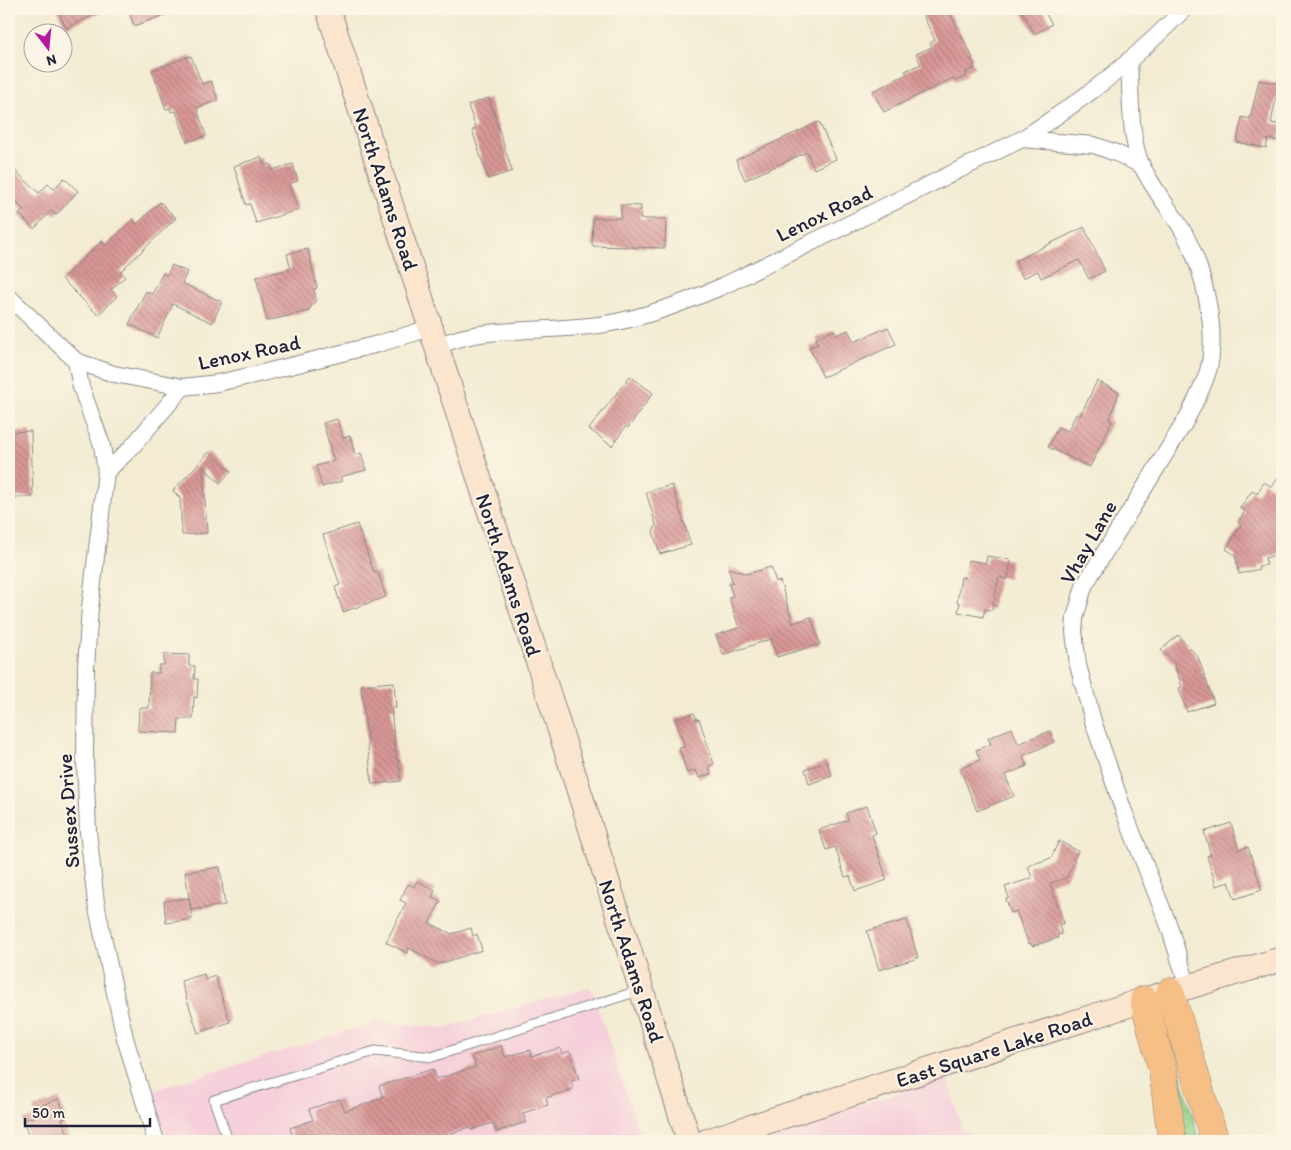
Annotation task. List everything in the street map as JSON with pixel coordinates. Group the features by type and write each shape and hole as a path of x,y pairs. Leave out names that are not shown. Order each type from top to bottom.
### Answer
{"highway":[{"path":"1179,990 1215,1141"},
{"path":"1144,1000 1163,1072 1172,1141"}],"street":[{"name":"North Adams Road","path":"328,9 510,574 689,1141"},
{"name":"Lenox Road","path":"76,361 114,374 183,387 218,383 378,344 433,337 599,325 658,312 757,271 1022,139 1099,86 1184,9"},
{"name":"Vhay Lane","path":"1129,60 1134,139 1141,165 1183,232 1191,249 1207,300 1211,328 1211,352 1208,371 1200,394 1186,420 1084,586 1075,618 1075,648 1082,682 1104,754 1169,926 1179,990"},
{"path":"1022,139 1094,145 1141,165"},
{"path":"9,297 76,361"},
{"name":"Sussex Drive","path":"76,361 81,387 102,444 106,472 90,608 86,666 84,760 88,831 96,903 110,970 125,1038 156,1141"},
{"path":"106,472 131,448 183,387"},
{"name":"East Square Lake Road","path":"706,1141 1144,1000 1282,959"}],"lane":[{"path":"228,1141 214,1100 375,1051 432,1057 642,990"}],"shaded area":[{"path":"591,987 640,1136 625,1141 168,1141 152,1091 376,1022 444,1028"},
{"path":"948,1077 962,1130 983,1141 758,1141 774,1133"}],"green space":[{"path":"1175,1056 1200,1141 1183,1141 1178,1105"}],"building":[{"path":"57,9 108,9 72,25 72,22 63,22"},
{"path":"128,9 176,9 176,11 134,26"},
{"path":"920,9 948,9 973,58 971,59 975,68 966,72 967,76 955,81 953,78 884,112 873,91 907,74 905,71 921,64 916,54 932,47 930,43 935,40"},
{"path":"1020,9 1043,9 1052,24 1035,34"},
{"path":"191,56 202,84 211,81 218,100 197,108 206,136 187,142 176,111 171,112 170,108 166,109 152,70"},
{"path":"1259,80 1279,84 1271,123 1282,125 1279,141 1268,139 1266,148 1237,142 1242,117 1250,119"},
{"path":"489,98 512,171 488,179 472,130 476,129 468,105"},
{"path":"819,122 836,159 814,169 807,152 745,180 736,160"},
{"path":"261,157 264,166 270,164 272,170 293,164 298,181 289,184 298,210 256,223 250,204 246,205 234,166"},
{"path":"9,165 39,193 48,184 54,189 64,178 78,191 56,215 51,211 34,229 19,214 24,210 9,196"},
{"path":"160,202 176,218 120,272 125,277 111,290 117,296 98,315 62,279 102,241 106,245 133,219 137,224"},
{"path":"621,205 641,206 640,219 666,219 665,248 592,246 593,218 621,218"},
{"path":"1084,227 1105,271 1089,279 1079,260 1041,278 1038,271 1023,278 1015,261"},
{"path":"308,249 317,288 314,289 316,300 308,311 267,321 256,277 291,269 287,254"},
{"path":"172,265 187,272 182,283 222,302 212,323 173,304 157,338 129,324 146,291 152,294 163,273 167,275"},
{"path":"888,327 896,344 823,377 809,347 818,344 816,338 834,330 836,335 848,330 854,342"},
{"path":"630,376 653,393 628,428 626,426 612,446 589,429"},
{"path":"1097,381 1119,392 1109,420 1112,421 1090,467 1048,447 1058,427 1068,431 1076,414 1080,416"},
{"path":"337,419 343,438 350,436 355,455 361,453 366,470 340,477 342,481 322,487 316,466 334,461 323,423"},
{"path":"31,431 33,497 9,497 9,432"},
{"path":"209,452 231,471 220,483 203,467 207,533 182,535 180,498 173,491"},
{"path":"1282,472 1282,543 1279,548 1280,554 1265,558 1267,565 1258,566 1259,569 1239,574 1235,555 1226,549 1241,525 1238,523 1245,511 1240,508 1252,491 1257,494 1264,482 1272,487"},
{"path":"672,485 691,545 660,554 653,532 656,525 646,492"},
{"path":"357,524 374,573 378,572 386,597 343,612 335,587 340,585 323,535"},
{"path":"987,556 1011,560 1008,579 999,577 992,610 985,609 983,617 958,612 960,603 957,602 961,577 965,578 968,560 986,563"},
{"path":"771,567 776,582 780,581 793,623 811,617 820,644 777,657 771,639 723,655 716,635 739,628 729,597 733,596 729,584 733,583 728,568 747,574"},
{"path":"1178,635 1198,657 1214,703 1187,712 1179,688 1182,687 1174,663 1161,650"},
{"path":"164,654 189,655 189,666 195,666 194,679 198,679 197,698 194,697 193,719 179,719 178,733 138,731 139,708 149,708 150,673 159,673 159,665 164,665"},
{"path":"394,682 396,708 391,708 396,759 398,759 401,781 372,784 361,685"},
{"path":"694,713 697,720 699,719 714,764 709,766 711,774 699,778 696,770 687,773 679,748 685,747 675,719"},
{"path":"1012,728 1018,744 1050,731 1054,742 1023,756 1027,766 1005,775 1014,796 977,811 960,769 980,760 976,750 991,744 988,738"},
{"path":"827,762 832,776 809,784 805,769"},
{"path":"867,806 876,833 872,835 887,880 855,891 850,876 845,877 835,847 826,850 819,830 848,820 846,813"},
{"path":"1231,823 1239,850 1248,847 1262,890 1235,899 1229,882 1216,886 1207,856 1211,855 1204,832"},
{"path":"1059,841 1078,851 1066,878 1050,883 1064,923 1059,925 1062,934 1057,935 1058,938 1032,946 1031,943 1029,944 1016,911 1011,913 1006,899 1009,898 1005,887 1032,878 1028,866 1051,858"},
{"path":"220,867 225,905 191,910 185,872"},
{"path":"417,881 435,890 432,897 441,901 429,923 452,934 471,928 473,936 477,934 482,950 439,964 409,948 407,953 386,942 406,903 400,900 408,884 414,887"},
{"path":"189,898 192,919 166,923 164,901"},
{"path":"907,920 918,958 879,970 867,931"},
{"path":"204,974 205,980 215,976 230,1022 198,1033 181,981"},
{"path":"501,1046 505,1057 530,1050 532,1056 560,1048 562,1054 570,1051 579,1079 571,1081 573,1089 546,1098 548,1105 523,1113 526,1122 496,1132 493,1123 471,1130 470,1127 445,1136 447,1141 294,1141 290,1128 313,1120 309,1109 340,1099 345,1111 383,1098 379,1086 433,1069 437,1079 476,1067 472,1056"},
{"path":"59,1099 66,1118 62,1119 70,1141 30,1141 23,1120 36,1116 33,1108"}]}
